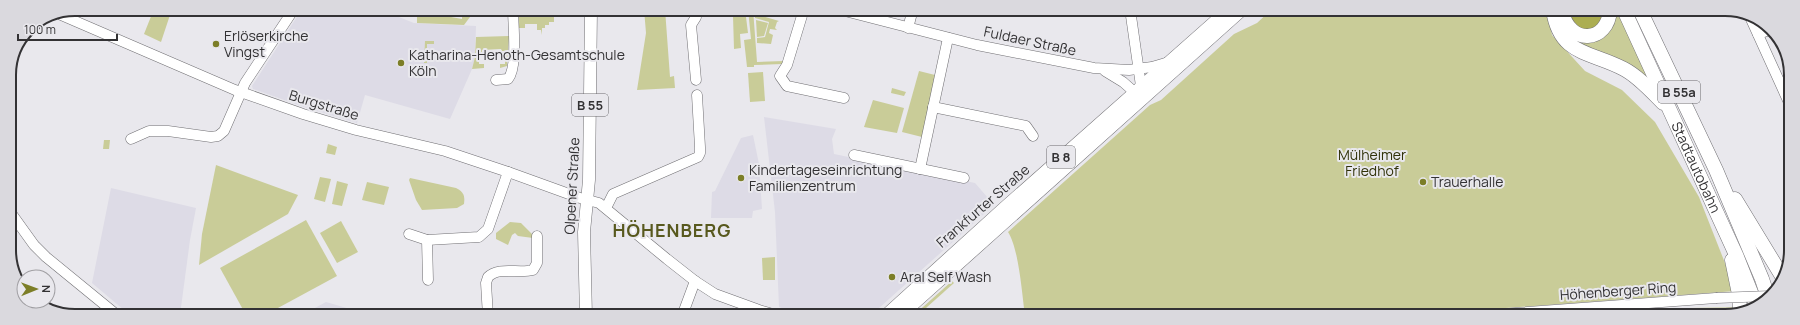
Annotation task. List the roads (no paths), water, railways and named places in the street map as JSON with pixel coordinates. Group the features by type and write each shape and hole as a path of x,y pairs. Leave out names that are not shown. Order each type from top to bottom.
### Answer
{"highway":[{"path":"1554,16 1556,24 1566,41 1580,50 1625,69 1647,87 1669,109"},
{"path":"1564,16 1569,28 1576,34 1583,36 1595,34 1603,28 1609,16"},
{"name":"Stadtautobahn","path":"1627,16 1727,234 1754,301"},
{"name":"Stadtautobahn","path":"1644,16 1716,170 1766,292"},
{"path":"1716,170 1780,272"},
{"path":"1727,234 1739,294 1740,307"},
{"path":"1762,279 1768,290"}],"main road":[{"name":"Olpener Straße","path":"586,309 584,232 589,180 591,16"},
{"name":"Frankfurter Straße","path":"894,309 947,266 1139,93 1221,16"},
{"name":"Frankfurter Straße","path":"1139,93 1234,16"},
{"name":"Frankfurter Straße","path":"907,309 947,266"}],"street":[{"path":"131,139 149,131 168,131 218,136 224,131 245,83 289,16"},
{"path":"496,80 508,79 511,74 513,56 513,16"},
{"path":"696,16 691,25 696,80"},
{"path":"802,16 788,65 780,76 787,86 844,98"},
{"name":"Fuldaer Straße","path":"863,16 1017,54 1101,69 1139,69 1172,61"},
{"path":"908,28 911,16"},
{"path":"1131,16 1139,69 1139,93"},
{"name":"Burgstraße","path":"65,17 241,92 303,114 351,129 445,151 599,203 606,208"},
{"path":"1753,23 1784,92"},
{"path":"1758,34 1765,31"},
{"path":"920,169 932,107 948,38"},
{"name":"Fuldaer Straße","path":"1101,69 1118,78 1139,93"},
{"path":"697,95 700,147 699,155 613,194 606,208 619,221 695,281 715,294 755,309"},
{"path":"932,107 1026,126 1033,136"},
{"path":"854,155 964,178"},
{"path":"409,234 427,240 479,237 488,229 508,172"},
{"path":"16,220 34,245 46,258 110,309"},
{"path":"488,309 486,283 488,277 492,273 496,272 527,272 533,270 537,262 537,236"},
{"path":"427,240 428,280"},
{"path":"685,309 695,281"},
{"name":"Höhenberger Ring","path":"1590,309 1716,298 1761,296"}],"place":[{"name":"Erlöserkirche Vingst","path":"216,44"},
{"name":"Katharina-Henoth-Gesamtschule Köln","path":"401,63"},
{"name":"Kindertageseinrichtung Familienzentrum","path":"741,178"},
{"name":"Trauerhalle","path":"1423,182"},
{"name":"Aral Self Wash","path":"892,277"}],"district":[{"name":"HÖHENBERG","path":"672,231"}],"park label":[{"name":"Mülheimer Friedhof","path":"1372,164"}]}
